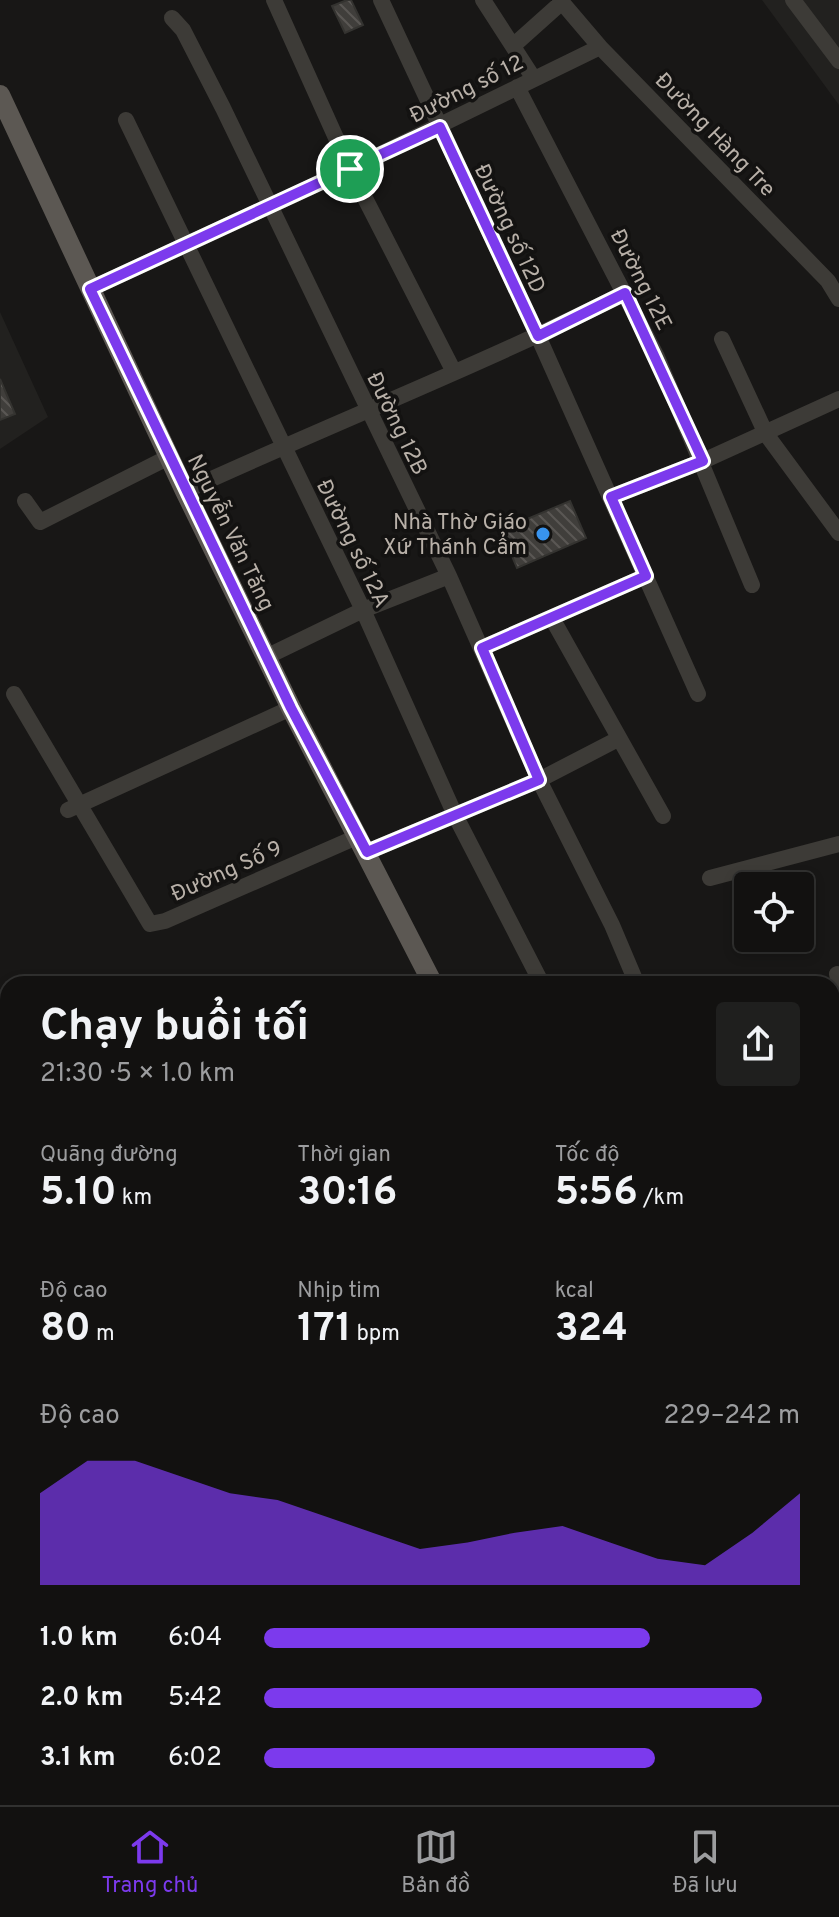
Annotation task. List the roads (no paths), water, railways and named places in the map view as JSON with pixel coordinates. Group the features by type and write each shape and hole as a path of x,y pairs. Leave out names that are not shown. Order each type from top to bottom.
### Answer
{"main road":[{"name":"Nguyễn Văn Tăng","path":"0,95 7,131 90,289 291,708 429,976"}],"street":[{"path":"274,0 350,169 453,370"},
{"name":"Đường số 12D","path":"381,0 538,336 698,694"},
{"path":"483,0 534,79"},
{"path":"793,0 839,61"},
{"path":"514,45 561,1"},
{"name":"Đường Hàng Tre","path":"561,1 600,47 818,270 839,299"},
{"name":"Đường 12B","path":"172,18 183,30 449,576 539,780 612,925 634,976"},
{"name":"Đường số 12","path":"90,289 440,127 600,47"},
{"name":"Đường 12E","path":"517,87 625,293 703,461 752,585"},
{"name":"Đường số 12A","path":"126,120 363,610 455,815 538,976"},
{"path":"185,491 453,370 538,336 625,293"},
{"path":"722,339 766,434 839,533"},
{"path":"611,497 766,434 839,399"},
{"path":"25,501 40,522 169,457"},
{"path":"266,657 363,610 449,576"},
{"path":"482,648 553,620 646,576"},
{"path":"553,620 663,816"},
{"path":"14,694 74,807 291,708"},
{"path":"363,844 455,815 539,780 618,739"},
{"name":"Đường Số 9","path":"74,807 150,924 165,921 363,844"},
{"path":"710,878 839,844"}],"place":[{"name":"Nhà Thờ Giáo Xứ Thánh Cẩm","path":"543,534"}]}
